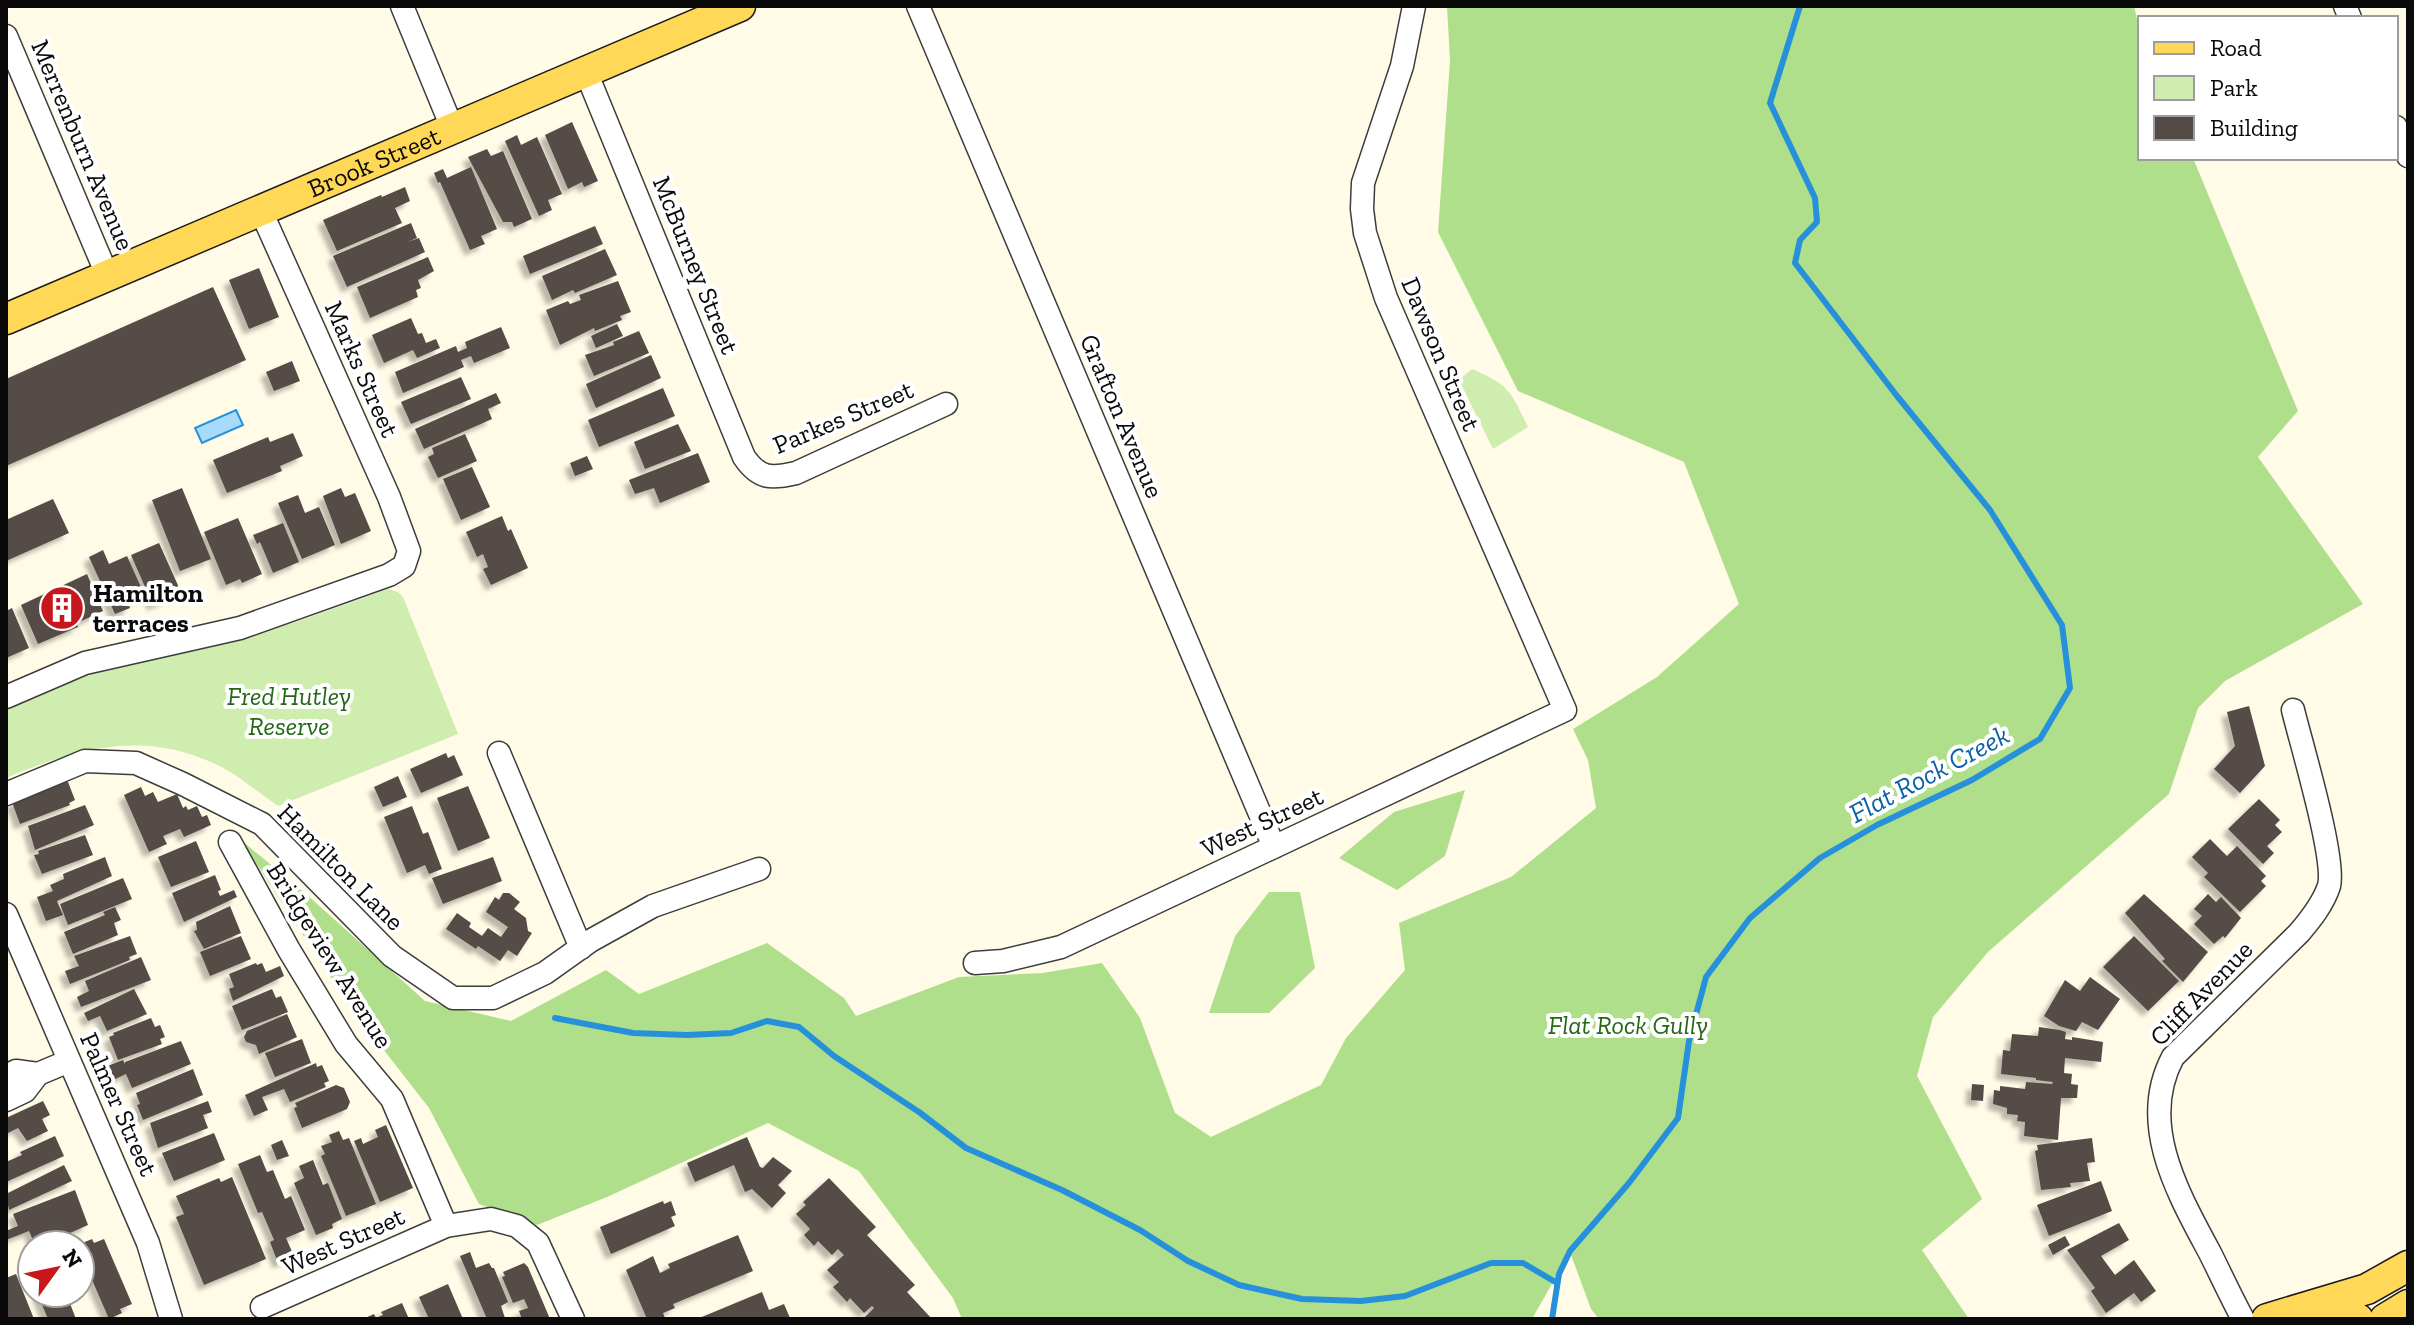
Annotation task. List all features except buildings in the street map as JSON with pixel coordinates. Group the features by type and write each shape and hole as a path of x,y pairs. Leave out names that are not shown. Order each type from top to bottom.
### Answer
{"main road":[{"name":"Brook Street","path":"6,319 740,6"},
{"path":"2276,1316 2367,1289 2408,1266"},
{"path":"2373,1319 2376,1308 2408,1281"},
{"path":"2385,1319 2408,1305"},
{"path":"2276,1316 2343,1311 2358,1319"}],"street":[{"path":"402,6 453,130"},
{"name":"Grafton Avenue","path":"918,6 1274,847"},
{"name":"Dawson Street","path":"1414,6 1402,66 1363,183 1365,233 1386,298 1565,710"},
{"name":"Merrenburn Avenue","path":"6,36 108,277"},
{"name":"McBurney Street","path":"586,72 744,457 761,474"},
{"path":"2398,132 2408,156"},
{"name":"Marks Street","path":"6,697 85,663 240,628 389,575 404,566 409,551 389,497 261,211"},
{"name":"Parkes Street","path":"761,474 771,477 796,473 946,404"},
{"name":"West Street","path":"975,963 1003,961 1061,947 1565,710"},
{"name":"Cliff Avenue","path":"2243,1319 2168,1168 2160,1122 2162,1096 2166,1071 2173,1057 2299,933 2314,916 2330,883 2328,854 2293,710"},
{"path":"499,753 581,948"},
{"name":"Hamilton Lane","path":"6,794 85,761 136,763 171,778 262,824 392,956 453,998 493,998 545,973 653,906 759,869"},
{"name":"Bridgeview Avenue","path":"230,842 289,950 346,1044 392,1099 446,1226"},
{"name":"Palmer Street","path":"6,914 148,1243 171,1319"},
{"path":"6,1100 25,1091 38,1074 69,1061"},
{"path":"6,1076 16,1071 38,1074"},
{"name":"West Street","path":"262,1307 446,1226 491,1219 517,1226 538,1243 573,1319"}],"green space":[{"name":"Flat Rock Gully","path":"1447,6 2134,6 2138,23 2138,160 2194,160 2298,411 2258,457 2363,604 2225,681 2198,708 2169,794 1988,952 1933,1017 1917,1076 1982,1199 1922,1250 1969,1319 1599,1319 1591,1309 1570,1252 1532,1319 962,1319 953,1298 859,1171 768,1123 607,1197 537,1225 479,1204 429,1108 348,1004 241,840 425,1001 511,1021 606,970 639,994 767,943 844,998 856,1016 959,977 1043,973 1102,963 1140,1018 1175,1113 1211,1137 1321,1085 1346,1038 1405,970 1399,923 1511,877 1596,808 1588,760 1573,729 1657,677 1739,604 1684,462 1518,391 1438,232 1450,61"},
{"path":"1472,369 1508,391 1528,427 1493,449 1459,380"},
{"name":"Fred Hutley Reserve","path":"388,589 403,597 458,734 278,806 227,770 199,757 171,749 143,746 89,750 6,778 6,710 83,676 296,622"},
{"path":"1465,790 1445,856 1397,890 1339,858 1394,812"},
{"path":"1269,892 1300,892 1315,968 1269,1013 1209,1013 1235,936"}],"water":[{"path":"236,410 243,425 202,443 195,428"}],"waterway":[{"name":"Flat Rock Creek","path":"1552,1319 1559,1274 1570,1251 1629,1183 1678,1118 1689,1041 1706,977 1750,918 1820,858 1877,825 1972,780 2040,739 2070,688 2062,625 1990,510 1795,263 1800,240 1817,222 1815,198 1770,103 1800,6"},
{"path":"555,1018 633,1033 687,1035 731,1033 767,1021 799,1027 834,1056 919,1112 966,1148 1062,1190 1140,1230 1188,1261 1239,1285 1302,1299 1361,1301 1405,1296 1491,1263 1523,1263 1557,1283"}],"place":[{"name":"Hamilton terraces","path":"62,608"}]}
